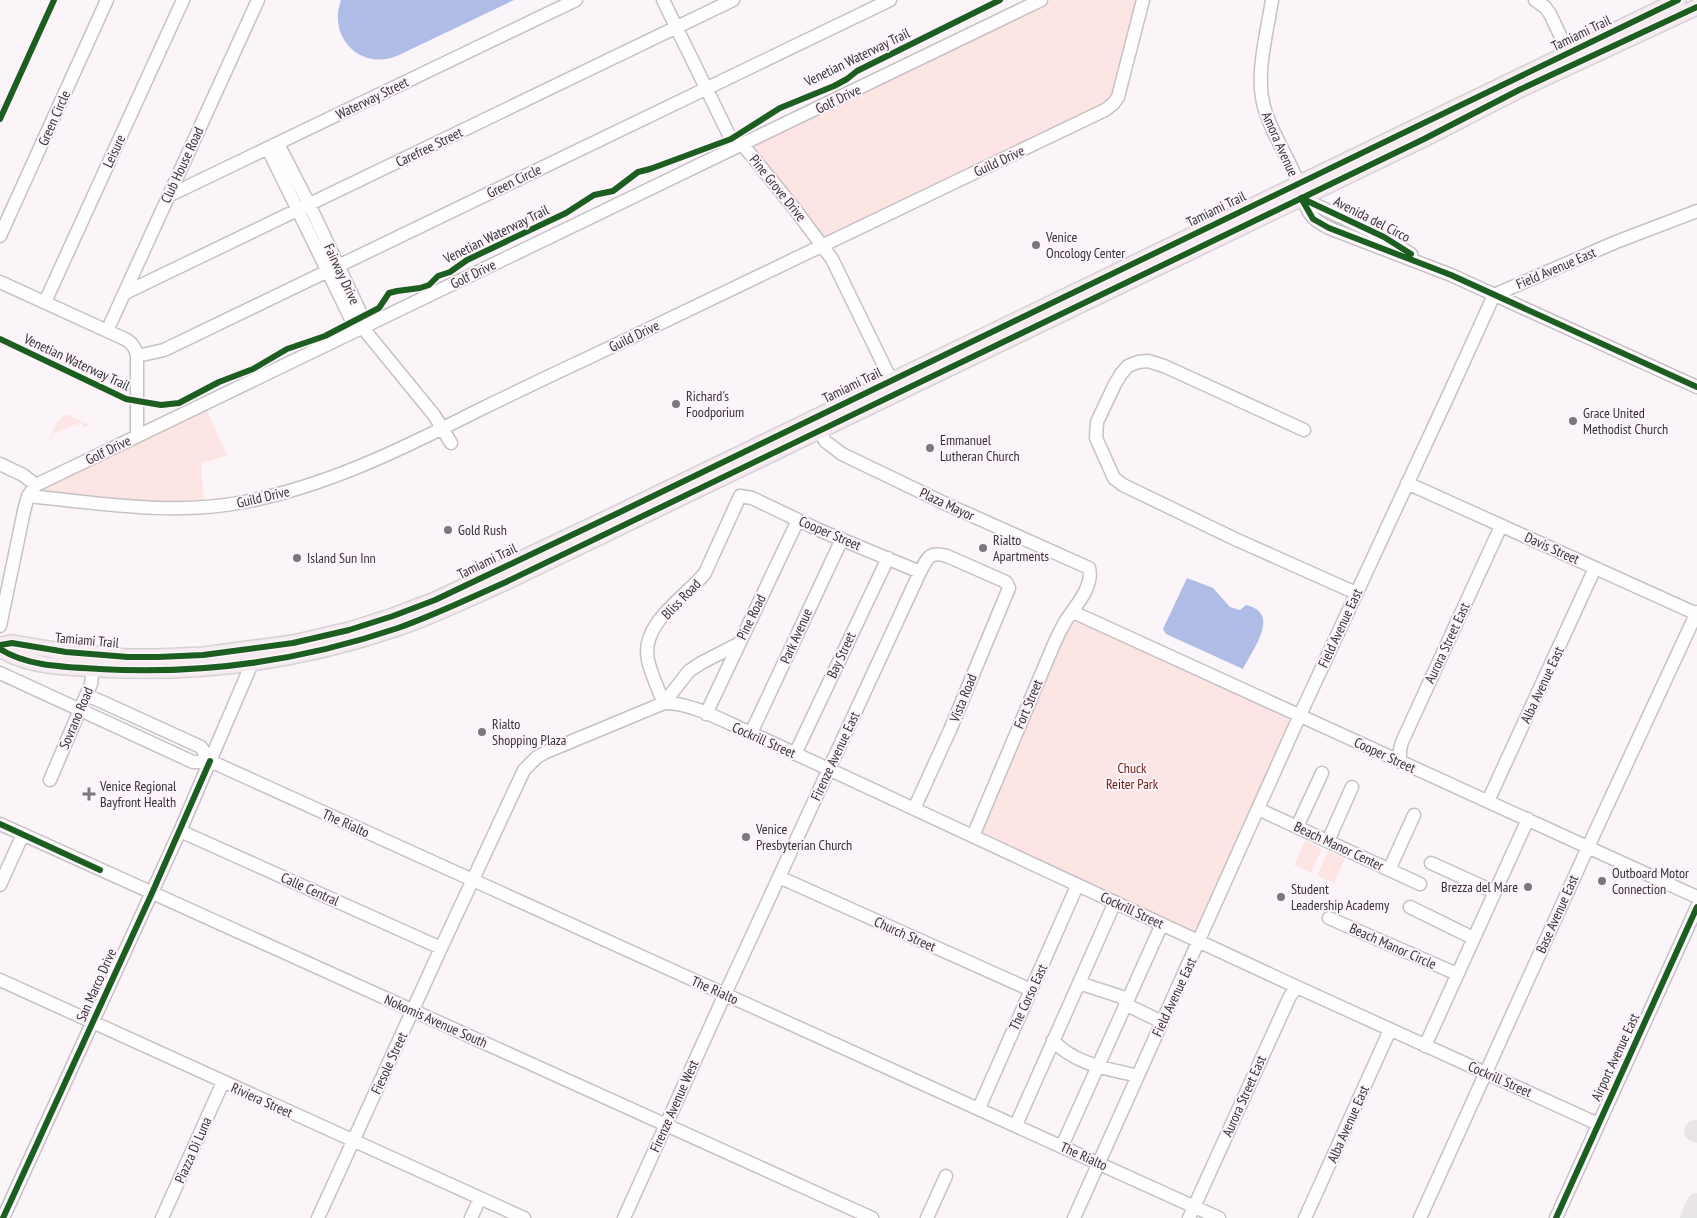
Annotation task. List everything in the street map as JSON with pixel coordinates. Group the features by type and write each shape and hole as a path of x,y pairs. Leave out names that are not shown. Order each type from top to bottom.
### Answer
{"main road":[{"name":"Tamiami Trail","path":"817,424 891,380 1300,190 1424,139 1518,90 1678,0"},
{"name":"Tamiami Trail","path":"1572,59 1697,7"},
{"name":"Tamiami Trail","path":"0,645 12,643 94,661 170,671 210,669 254,656 296,656 352,643 399,628 506,582 817,424 1300,190"},
{"name":"Tamiami Trail","path":"0,649 12,657 43,663 94,661"}],"street":[{"name":"Green Circle","path":"0,236 107,0"},
{"name":"Leisure","path":"45,302 183,0"},
{"name":"Club House Road","path":"107,331 258,0"},
{"name":"Waterway Street","path":"168,196 576,0"},
{"name":"Pine Grove Drive","path":"663,0 731,139 743,144 823,245 836,267 891,380"},
{"name":"Carefree Street","path":"125,293 734,0"},
{"name":"Green Circle","path":"137,356 164,350 890,0"},
{"name":"Golf Drive","path":"0,626 24,511 28,496 36,485 1041,0"},
{"name":"Guild Drive","path":"28,496 100,504 204,508 244,502 292,490 352,470 401,449 1109,108 1116,101 1119,93 1143,0"},
{"name":"Amora Avenue","path":"1272,0 1261,68 1262,100 1271,126 1300,190"},
{"path":"1535,0 1545,7 1550,14 1572,59"},
{"path":"273,146 297,210 332,268 352,321 362,327 434,415 451,443"},
{"name":"Fairway Drive","path":"273,146 309,204 332,268"},
{"name":"Avenida del Circo","path":"1300,190 1313,219 1321,224 1378,248 1437,269 1697,387"},
{"name":"Field Avenue East","path":"1074,1218 1300,715 1494,295 1616,242 1697,210"},
{"path":"0,282 130,342 135,347 137,356 137,436"},
{"path":"1304,430 1164,366 1148,361 1128,366 1121,374 1097,422 1096,438 1114,478 1123,485 1235,539 1356,593"},
{"name":"Plaza Mayor","path":"817,424 825,441 842,454 946,504 1089,568 1091,575"},
{"path":"0,464 36,485"},
{"name":"Davis Street","path":"1407,483 1697,613"},
{"name":"Cooper Street","path":"740,496 752,498 798,520 920,572"},
{"name":"Bliss Road","path":"664,703 647,659 648,641 655,627 667,612 706,573 740,496"},
{"name":"Pine Road","path":"706,714 798,520"},
{"name":"Aurora Street East","path":"1400,762 1402,742 1501,526"},
{"name":"Park Avenue","path":"751,733 842,539"},
{"name":"Firenze Avenue East","path":"725,994 920,572 930,555 937,553 1006,582 1008,586"},
{"name":"Bay Street","path":"795,754 888,558"},
{"name":"Alba Avenue East","path":"1488,801 1595,568"},
{"name":"Fort Street","path":"973,836 1054,644 1065,621 1082,597 1091,575"},
{"name":"Vista Road","path":"914,809 950,730 1008,586"},
{"name":"Cooper Street","path":"1073,612 1697,897"},
{"name":"Base Avenue East","path":"1420,1218 1588,847 1697,613"},
{"path":"472,880 520,778 531,762 546,752 664,703 690,671 701,663 738,644"},
{"name":"San Marco Drive","path":"3,1218 180,831 254,656"},
{"name":"Sovrano Road","path":"50,780 87,695 91,684 94,661"},
{"name":"The Rialto","path":"0,673 193,762 210,761 1099,1162 1192,1212 1219,1218"},
{"name":"The Rialto","path":"87,695 201,747 210,761"},
{"name":"Cockrill Street","path":"664,703 680,704 751,733 1077,886 1598,1124"},
{"path":"151,742 158,735 167,733 174,735"},
{"path":"1297,827 1322,773"},
{"path":"1328,842 1352,787"},
{"name":"Beach Manor Center","path":"1258,809 1420,884"},
{"path":"1389,870 1414,815"},
{"path":"1425,1046 1528,819"},
{"name":"Nokomis Avenue South","path":"0,824 872,1218"},
{"name":"Calle Central","path":"180,831 441,948"},
{"path":"0,884 23,834"},
{"path":"1430,862 1495,892"},
{"name":"Church Street","path":"779,877 1031,990"},
{"name":"Fiesole Street","path":"318,1218 472,880"},
{"name":"The Corso East","path":"979,1108 1077,886"},
{"path":"1016,1125 1115,902"},
{"path":"1410,907 1473,938"},
{"name":"Airport Avenue East","path":"1556,1218 1697,907"},
{"name":"Beach Manor Circle","path":"1329,918 1457,974"},
{"path":"1062,1146 1162,924"},
{"name":"Riviera Street","path":"0,980 524,1218"},
{"path":"1079,983 1122,997 1126,1003 1162,1022"},
{"name":"Aurora Street East","path":"1192,1212 1290,996 1297,987"},
{"name":"Firenze Avenue West","path":"624,1218 725,994"},
{"name":"Alba Avenue East","path":"1305,1218 1390,1030"},
{"path":"1053,1040 1059,1047 1097,1067 1138,1076"},
{"name":"Piazza Di Luna","path":"162,1218 223,1082"},
{"path":"927,1218 946,1176"},
{"path":"471,1218 480,1198"}],"green space":[{"path":"1050,0 1138,0 1116,87 1110,101 828,237 819,234 752,147 756,141"},
{"path":"206,408 227,456 201,463 204,503 116,501 43,491 43,488"},
{"path":"64,415 89,425 83,428 83,424 80,422 78,426 74,424 73,427 70,426 68,429 64,428 57,433 54,432 41,458 57,422"},
{"name":"Chuck Reiter Park","path":"1077,620 1290,717 1292,723 1198,930 1194,933 979,833 1062,634 1072,621"},
{"path":"1305,841 1322,849 1311,873 1294,865"},
{"path":"1328,851 1345,859 1334,883 1317,876"}],"water":[{"path":"341,0 514,0 399,55 385,59 372,59 361,55 343,39 339,27 338,14"},
{"path":"1187,578 1213,588 1230,607 1240,610 1246,605 1257,609 1262,616 1261,633 1243,669 1166,634 1163,629"}],"taxiway":[{"path":"1691,1218 1697,1204"}],"cycle path":[{"path":"0,119 54,0"},
{"name":"Venetian Waterway Trail","path":"0,339 126,399 161,405 179,403 219,382 253,369 287,349 325,336 379,308 389,293 429,285 438,276 450,272 467,260 566,213 594,195 613,191 638,172 731,139 780,108 834,86 857,71 1000,0"},
{"path":"0,645 12,643 66,652 128,657 203,655 293,643 349,630 435,600 1678,0"},
{"path":"0,649 11,655 48,665 99,669 175,670 250,663 288,657 325,649 412,623 506,582 1424,139 1519,90 1697,7"},
{"path":"1301,198 1313,219 1329,228 1451,275 1697,387"},
{"path":"1301,198 1384,237 1411,254"},
{"path":"3,1218 152,893 210,761"},
{"path":"0,824 100,870"},
{"path":"1556,1218 1697,907"}],"place":[{"name":"Venice Oncology Center","path":"1036,245"},
{"name":"Richard's Foodporium","path":"676,404"},
{"name":"Grace United Methodist Church","path":"1573,421"},
{"name":"Emmanuel Lutheran Church","path":"930,448"},
{"name":"Gold Rush","path":"448,530"},
{"name":"Rialto Apartments","path":"983,548"},
{"name":"Island Sun Inn","path":"297,558"},
{"name":"Rialto Shopping Plaza","path":"482,732"},
{"name":"Venice Regional Bayfront Health","path":"89,794"},
{"name":"Venice Presbyterian Church","path":"746,837"},
{"name":"Outboard Motor Connection","path":"1602,881"},
{"name":"Brezza del Mare","path":"1528,887"},
{"name":"Student Leadership Academy","path":"1281,897"}]}
